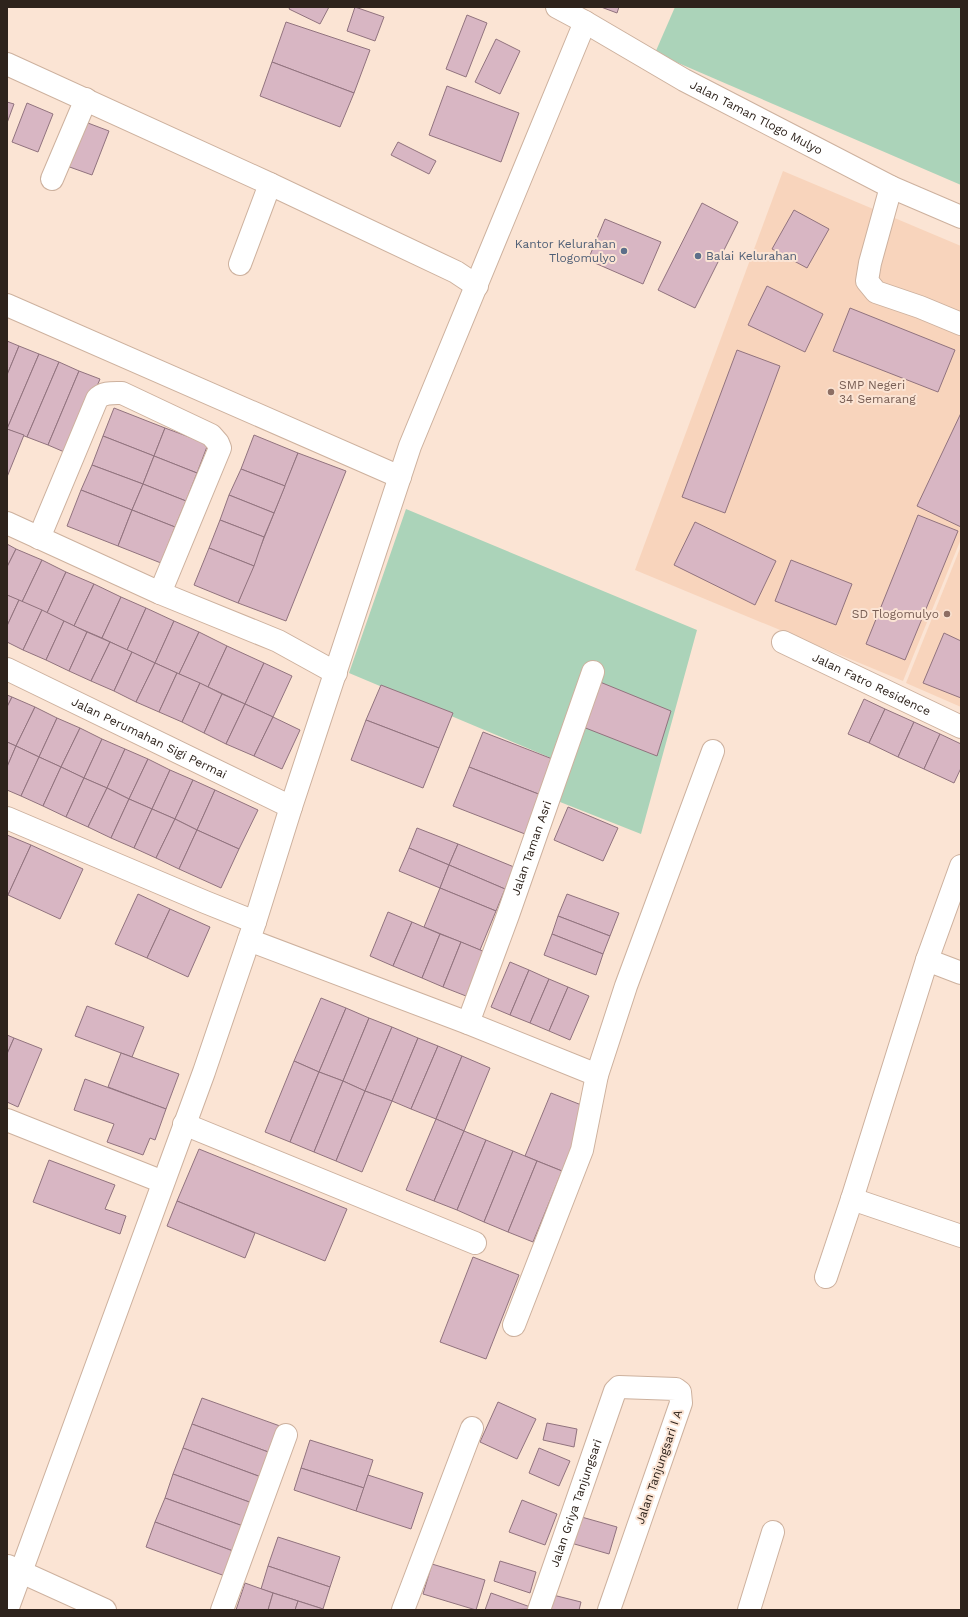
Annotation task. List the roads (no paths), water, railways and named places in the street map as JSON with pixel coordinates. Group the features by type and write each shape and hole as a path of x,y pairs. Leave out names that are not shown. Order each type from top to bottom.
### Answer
{"street":[{"name":"Jalan Taman Tlogo Mulyo","path":"556,7 585,22 684,80 891,187 961,218"},
{"path":"7,1610 14,1569 204,1072 252,931 291,807 410,446 585,22"},
{"path":"7,64 270,184 456,272 477,286"},
{"path":"52,179 86,99"},
{"path":"240,264 270,184"},
{"path":"891,187 872,256 867,281 876,292 920,307 961,324"},
{"path":"7,305 400,477"},
{"path":"38,538 97,399 100,395 122,393 211,435 218,442 220,448 160,593"},
{"path":"7,524 160,593 278,641 336,673"},
{"name":"Jalan Fatro Residence","path":"783,642 961,727"},
{"name":"Jalan Perumahan Sigi Permai","path":"7,669 291,807"},
{"name":"Jalan Taman Asri","path":"468,1023 508,915 593,672"},
{"path":"514,1325 582,1150 597,1075 626,986 712,751"},
{"path":"7,818 205,902 252,931 468,1023 597,1075"},
{"path":"826,1277 927,960 961,866"},
{"path":"927,960 961,974"},
{"path":"7,1120 163,1182"},
{"path":"184,1124 476,1243"},
{"path":"852,1199 959,1230"},
{"name":"Jalan Tanjungsari I A","path":"609,1610 681,1403 680,1392 676,1389 619,1386 614,1396"},
{"name":"Jalan Griya Tanjungsari","path":"538,1610 614,1396"},
{"path":"404,1610 472,1428"},
{"path":"222,1610 286,1435"},
{"path":"748,1610 773,1532"},
{"path":"14,1569 105,1610"}],"place":[{"name":"Kantor Kelurahan Tlogomulyo","path":"624,251"},
{"name":"Balai Kelurahan","path":"698,256"},
{"name":"SMP Negeri 34 Semarang","path":"831,392"},
{"name":"SD Tlogomulyo","path":"947,614"}]}
